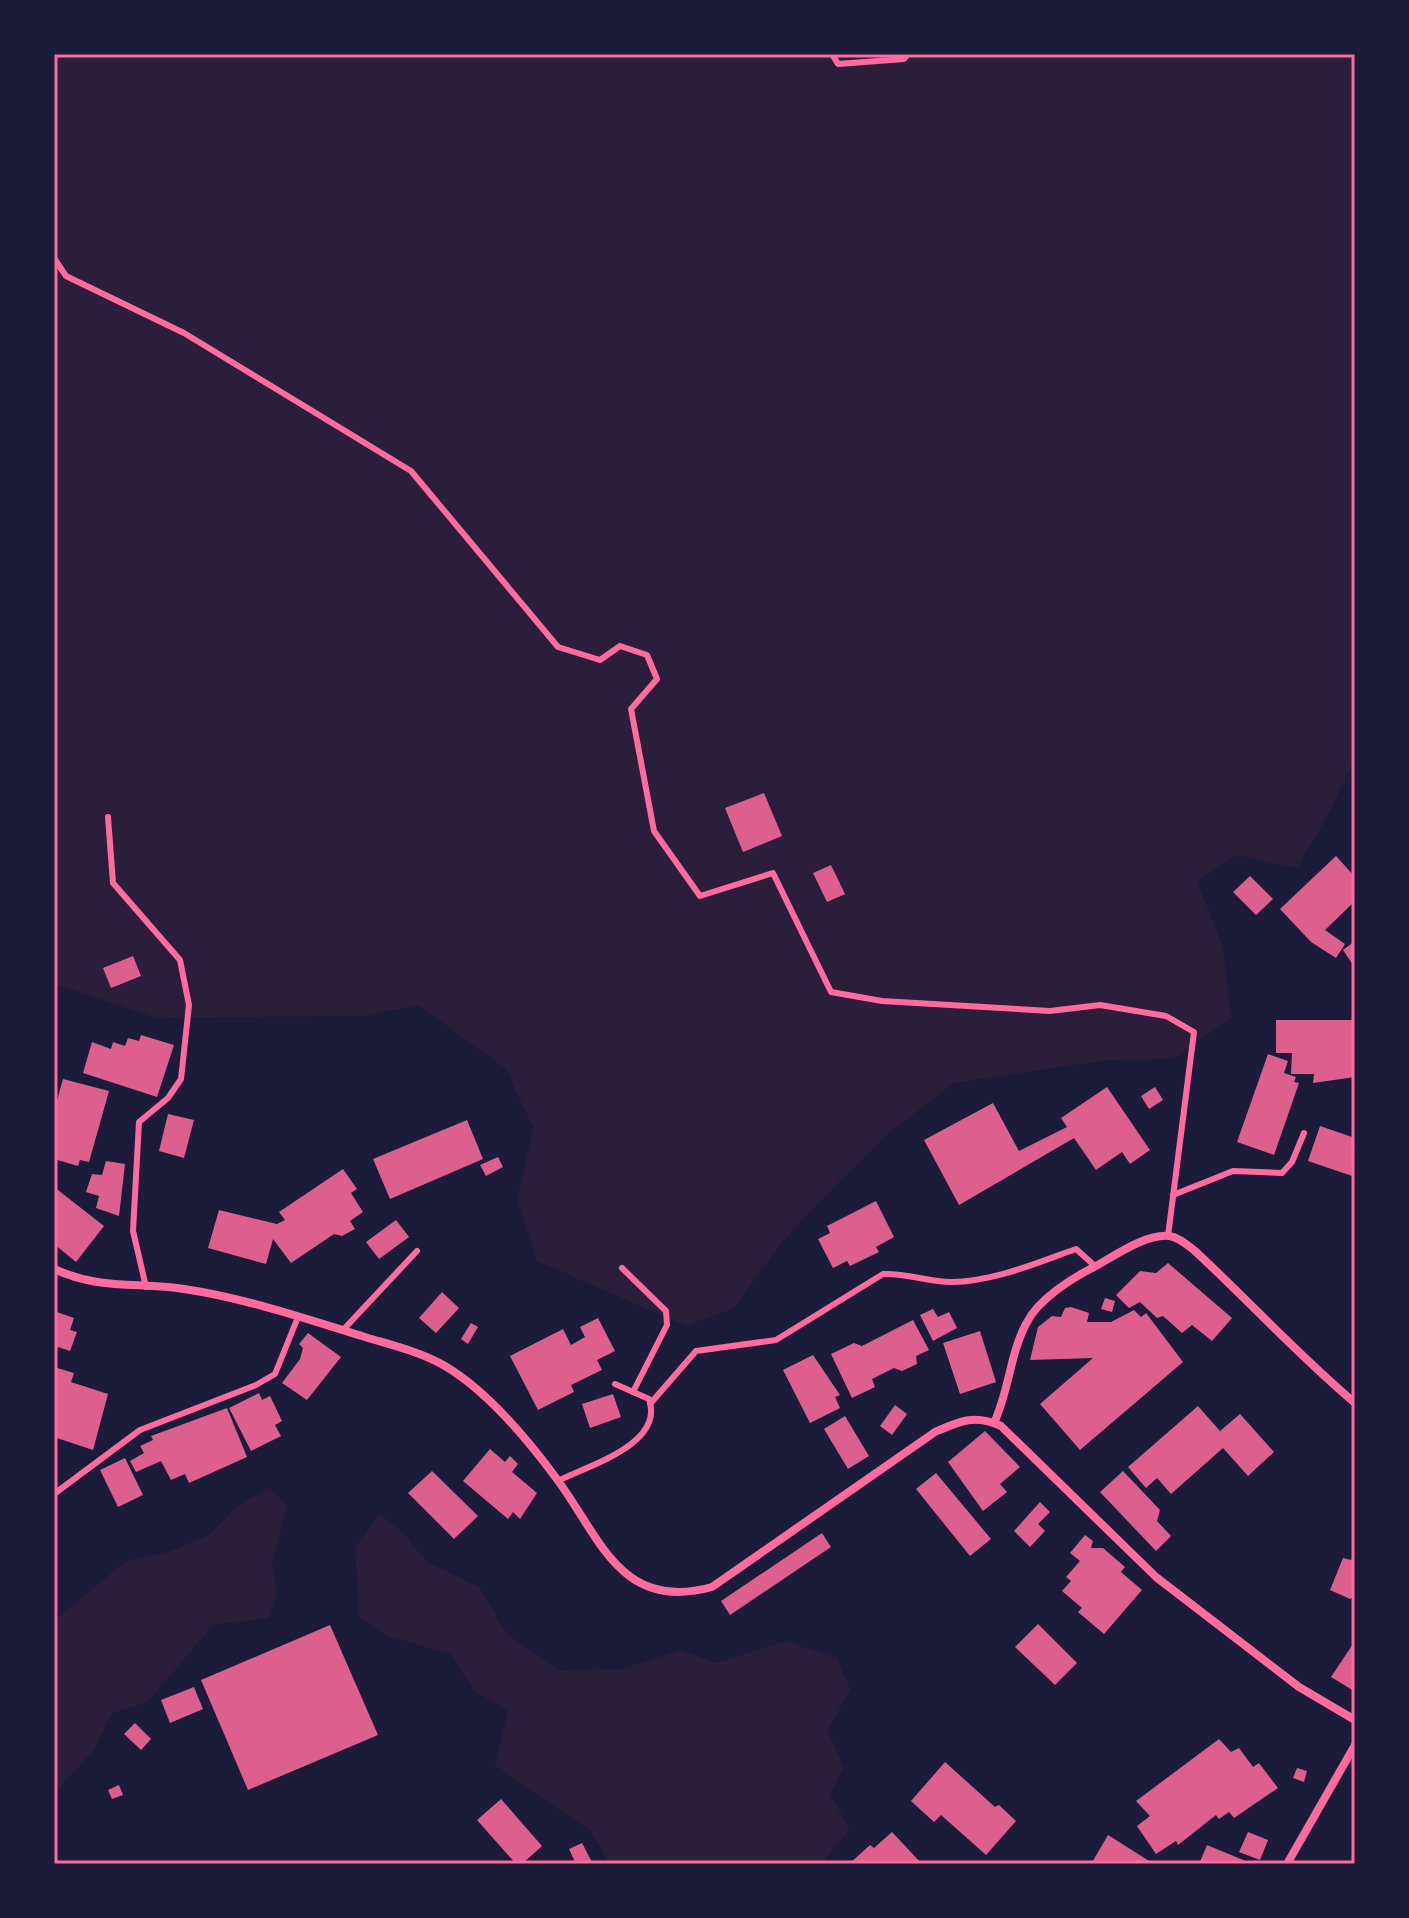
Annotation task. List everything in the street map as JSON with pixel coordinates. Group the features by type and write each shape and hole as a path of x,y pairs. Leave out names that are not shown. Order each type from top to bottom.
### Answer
{"street":[{"path":"994,1423 1026,1322 1046,1300 1095,1266 1153,1237 1168,1236 1194,1251 1249,1307 1355,1403"},
{"path":"54,1269 93,1284 184,1289 298,1317 445,1366 510,1425 558,1481 595,1542 624,1574 664,1590 690,1593 712,1587 935,1432 965,1419 984,1417 994,1423 1156,1577 1299,1687 1355,1720"},
{"path":"1287,1864 1355,1745"}],"lane":[{"path":"832,54 838,64 904,59 908,54"},
{"path":"54,258 66,276 184,333 411,471 558,647 600,660 620,646 647,655 657,679 631,709 654,831 700,896 773,873 831,992 882,1001 1050,1011 1100,1005 1166,1016 1194,1032 1168,1236"},
{"path":"108,817 113,883 180,960 189,1005 181,1079 168,1098 139,1122 133,1231 146,1287"},
{"path":"1173,1195 1233,1171 1282,1173 1292,1162 1304,1133"},
{"path":"650,1404 696,1351 776,1340 883,1274 903,1273 950,1282 1004,1273 1076,1249 1095,1266"},
{"path":"343,1330 417,1251"},
{"path":"622,1268 666,1311 667,1325 633,1392"},
{"path":"54,1494 140,1430 256,1385 275,1374 298,1317"},
{"path":"558,1481 635,1442 646,1432 653,1412 650,1404 615,1384"}],"shaded area":[{"path":"54,54 1355,54 1355,757 1330,812 1297,868 1236,855 1197,881 1223,946 1231,1018 1173,1059 1109,1060 954,1083 893,1130 838,1183 782,1242 734,1308 686,1326 537,1261 517,1201 533,1128 506,1069 418,1005 365,1016 158,1018 54,984"},
{"path":"270,1487 287,1506 272,1564 277,1596 269,1618 213,1625 148,1702 112,1713 94,1750 56,1791 54,1798 54,1621 126,1561 169,1552 209,1535 237,1506"},
{"path":"379,1514 400,1529 427,1562 479,1587 507,1634 560,1670 622,1669 680,1650 717,1663 785,1641 837,1658 851,1690 827,1730 844,1767 830,1795 850,1828 822,1864 609,1864 592,1832 495,1765 508,1711 473,1690 452,1655 388,1636 359,1617 355,1547"}],"building":[{"path":"764,793 782,836 743,852 725,808"},
{"path":"1336,856 1355,877 1355,901 1325,930 1345,944 1336,958 1311,942 1280,909"},
{"path":"831,865 845,894 827,902 813,873"},
{"path":"1250,876 1273,899 1256,915 1233,892"},
{"path":"1355,941 1355,968 1343,950"},
{"path":"133,956 141,976 111,988 103,968"},
{"path":"1276,1020 1355,1020 1355,1077 1313,1083 1314,1074 1291,1074 1292,1053 1276,1053"},
{"path":"141,1035 174,1045 157,1097 83,1073 92,1042 111,1049 113,1042 125,1046 128,1038 139,1041"},
{"path":"1268,1054 1288,1061 1284,1073 1296,1077 1294,1082 1299,1083 1274,1155 1237,1142"},
{"path":"63,1079 109,1091 89,1162 80,1160 78,1166 54,1159 54,1111"},
{"path":"1107,1087 1150,1150 1130,1164 1122,1152 1096,1170 1074,1138 959,1205 924,1140 993,1103 1019,1151 1067,1127 1061,1118"},
{"path":"1155,1087 1163,1100 1149,1109 1141,1096"},
{"path":"168,1114 194,1120 184,1158 159,1151"},
{"path":"467,1120 483,1159 390,1199 373,1159"},
{"path":"1320,1126 1355,1138 1355,1177 1308,1161"},
{"path":"498,1157 503,1167 486,1176 480,1165"},
{"path":"106,1161 125,1164 119,1216 96,1208 99,1196 86,1192 92,1174 102,1175"},
{"path":"343,1169 357,1189 351,1193 363,1212 350,1221 355,1229 342,1236 334,1234 291,1263 273,1239 266,1264 208,1248 219,1210 277,1224 285,1220 279,1212"},
{"path":"54,1187 104,1226 76,1262 54,1244"},
{"path":"876,1201 894,1237 876,1247 879,1252 850,1266 847,1261 833,1268 818,1239 830,1233 827,1226"},
{"path":"396,1220 409,1237 379,1259 366,1242"},
{"path":"1168,1263 1232,1318 1212,1341 1192,1325 1182,1333 1163,1316 1157,1318 1140,1302 1129,1308 1116,1295 1140,1271 1156,1273"},
{"path":"442,1292 459,1308 436,1333 419,1318"},
{"path":"1105,1298 1115,1301 1112,1312 1101,1309"},
{"path":"1065,1308 1089,1313 1087,1322 1111,1322 1134,1310 1141,1317 1146,1313 1183,1362 1080,1450 1040,1404 1093,1358 1030,1360 1038,1327 1052,1316 1061,1317"},
{"path":"933,1309 938,1317 949,1312 957,1328 933,1341 920,1315"},
{"path":"54,1311 74,1318 70,1330 77,1332 70,1351 58,1347 54,1356"},
{"path":"598,1318 615,1351 597,1360 602,1370 571,1385 574,1392 538,1410 510,1356 563,1329 571,1345 585,1337 580,1327"},
{"path":"913,1320 929,1350 916,1356 917,1364 902,1371 894,1368 872,1379 875,1387 852,1398 831,1354 854,1343 862,1346"},
{"path":"471,1323 478,1327 468,1344 461,1339"},
{"path":"980,1331 996,1382 960,1394 943,1343"},
{"path":"308,1333 341,1357 307,1400 282,1383 300,1359 303,1348 299,1344"},
{"path":"813,1355 840,1395 835,1397 840,1408 810,1423 783,1370"},
{"path":"54,1367 74,1373 71,1382 108,1394 93,1450 54,1437"},
{"path":"259,1393 262,1400 270,1396 282,1421 275,1425 281,1436 251,1451 229,1408"},
{"path":"613,1394 621,1417 590,1428 582,1404"},
{"path":"895,1405 907,1414 892,1435 880,1426"},
{"path":"1198,1406 1220,1431 1240,1414 1274,1452 1248,1476 1223,1448 1171,1494 1157,1478 1146,1488 1128,1467"},
{"path":"227,1408 247,1457 189,1483 185,1474 171,1480 161,1461 136,1472 130,1461 144,1453 140,1446 153,1440 151,1436"},
{"path":"845,1416 869,1456 848,1469 824,1429"},
{"path":"985,1431 1020,1467 1000,1484 1007,1492 983,1511 948,1462"},
{"path":"490,1449 505,1462 510,1456 518,1464 512,1472 537,1493 520,1519 513,1512 508,1519 463,1481"},
{"path":"125,1458 143,1495 118,1507 100,1470"},
{"path":"432,1471 478,1516 454,1539 408,1493"},
{"path":"1123,1471 1160,1510 1157,1521 1171,1536 1156,1551 1100,1492"},
{"path":"936,1473 991,1539 970,1556 916,1489"},
{"path":"1040,1502 1050,1512 1038,1524 1045,1531 1030,1547 1014,1531"},
{"path":"822,1533 831,1547 730,1615 721,1601"},
{"path":"1085,1535 1093,1541 1091,1548 1103,1548 1125,1567 1121,1572 1142,1590 1104,1634 1078,1612 1082,1608 1062,1591 1071,1581 1066,1577 1080,1561 1070,1553"},
{"path":"1355,1553 1355,1596 1350,1599 1330,1590 1343,1558 1351,1560"},
{"path":"1038,1624 1077,1663 1055,1685 1015,1647"},
{"path":"330,1625 378,1735 248,1790 201,1680"},
{"path":"1355,1641 1355,1689 1354,1691 1331,1677"},
{"path":"194,1687 203,1709 170,1723 161,1700"},
{"path":"135,1723 151,1739 141,1750 124,1734"},
{"path":"1219,1739 1231,1752 1239,1748 1253,1767 1259,1763 1278,1788 1234,1818 1229,1812 1219,1819 1216,1815 1178,1845 1176,1841 1156,1854 1137,1826 1150,1816 1136,1801"},
{"path":"945,1762 995,1807 999,1805 1016,1821 986,1855 941,1815 934,1822 911,1801"},
{"path":"1297,1768 1307,1771 1304,1782 1293,1778"},
{"path":"119,1785 123,1795 112,1799 108,1790"},
{"path":"501,1799 542,1846 522,1864 516,1864 477,1820"},
{"path":"892,1832 922,1864 849,1864 870,1845 874,1848"},
{"path":"1248,1832 1268,1840 1260,1860 1239,1852"},
{"path":"1108,1835 1154,1864 1091,1864"},
{"path":"582,1843 593,1864 576,1864 569,1849"},
{"path":"1207,1845 1248,1862 1199,1864"}]}
